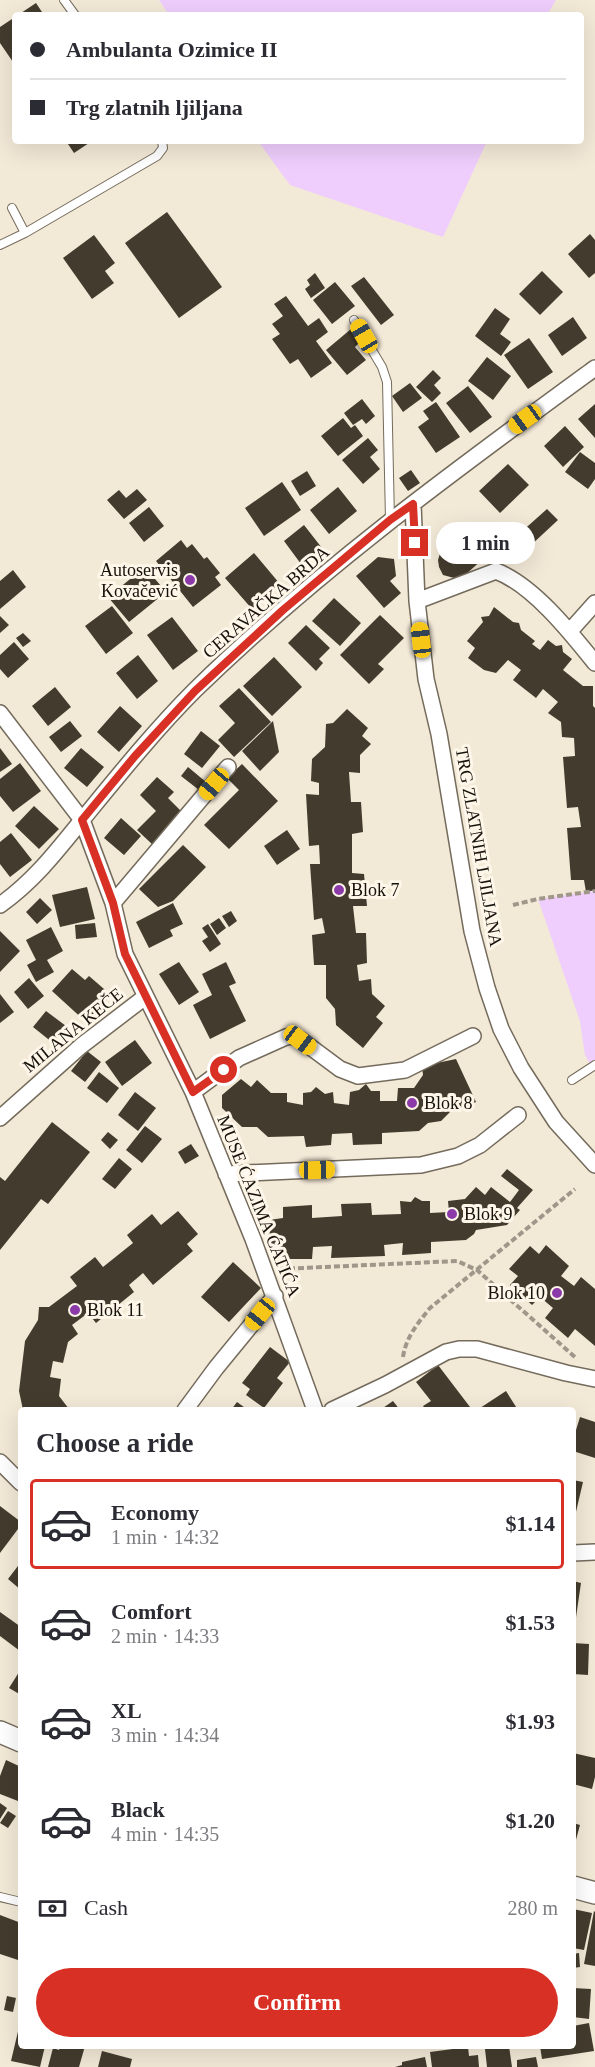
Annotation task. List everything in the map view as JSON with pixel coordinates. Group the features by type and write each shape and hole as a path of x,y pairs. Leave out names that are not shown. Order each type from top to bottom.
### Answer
{"street":[{"name":"CERAVAČKA BRDA","path":"0,905 34,877 135,756 195,691 283,610 390,520 595,368"},
{"name":"TRG ZLATNIH LJILJANA","path":"413,504 417,601 426,679 439,734 472,931 487,988 501,1029 521,1068 556,1122 595,1165"},
{"path":"417,601 496,571 508,575 570,631 595,663"},
{"path":"570,631 595,603"},
{"name":"MUSE ĆAZIMA ĆATIĆA","path":"0,713 82,820 113,903 125,954 193,1092 275,1296 314,1407"},
{"path":"113,903 228,767"},
{"name":"MILANA KEČE","path":"0,1118 81,1046 145,997"},
{"path":"193,1092 239,1058 286,1036 293,1036 340,1069 358,1076 405,1070 473,1036"},
{"path":"226,1174 378,1169 421,1165 458,1156 480,1145 518,1115"},
{"path":"188,1407 216,1368 275,1296"},
{"path":"339,1407 446,1352 459,1349 477,1349 595,1379"},
{"path":"0,1462 18,1480"},
{"path":"576,1552 595,1552"},
{"path":"0,1732 18,1740"},
{"path":"576,1888 595,1893"}],"lane":[{"path":"0,245 25,233 157,156 163,148 162,144"},
{"path":"12,208 25,233"},
{"path":"354,320 382,367 387,382 390,520"},
{"path":"572,1080 595,1065"},
{"path":"0,1897 18,1901"}],"path":[{"path":"513,904 595,891"},
{"path":"399,1377 404,1349 414,1328 430,1308 575,1189"},
{"path":"264,1270 457,1261 477,1270 578,1360"}],"shaded area":[{"path":"159,0 556,0 549,12 167,12"},
{"path":"260,144 486,144 443,237 290,185"},
{"path":"595,891 595,1065 592,1068 585,1055 580,1021 538,899"}],"building":[{"path":"36,3 42,12 22,12"},
{"path":"12,19 12,61 0,43 0,27"},
{"path":"68,144 88,144 74,153"},
{"path":"167,212 222,287 179,318 125,243"},
{"path":"590,234 595,240 595,273 589,278 568,254"},
{"path":"94,235 115,263 105,271 114,283 92,299 63,258"},
{"path":"542,271 563,292 540,315 519,294"},
{"path":"315,273 325,288 311,298 305,289 310,285 307,280"},
{"path":"364,277 394,315 381,325 351,286"},
{"path":"335,282 355,306 332,324 313,300"},
{"path":"286,296 308,326 319,318 328,332 316,341 332,363 311,378 298,359 290,364 272,339 280,334 272,324 283,316 274,304"},
{"path":"495,308 510,319 500,334 511,342 501,356 475,336"},
{"path":"573,317 587,338 562,356 548,335"},
{"path":"351,329 361,341 355,347 366,360 347,375 326,350"},
{"path":"529,338 553,372 528,389 504,355"},
{"path":"487,357 511,376 493,400 468,381"},
{"path":"433,370 441,378 434,385 441,393 432,402 416,387"},
{"path":"410,383 422,398 403,412 392,396"},
{"path":"468,386 492,417 470,433 446,403"},
{"path":"362,399 375,416 366,424 362,419 353,425 344,413"},
{"path":"436,402 460,437 436,453 418,427 429,419 423,411"},
{"path":"595,404 595,438 578,419"},
{"path":"343,418 351,428 355,425 363,436 338,456 321,436"},
{"path":"565,426 584,447 563,467 544,446"},
{"path":"368,438 378,450 370,457 380,469 363,484 342,460"},
{"path":"580,452 595,463 595,479 588,489 565,472"},
{"path":"508,464 529,485 500,513 479,491"},
{"path":"411,470 420,483 408,491 399,478"},
{"path":"307,471 316,486 300,496 291,481"},
{"path":"282,482 301,510 264,536 245,508"},
{"path":"338,487 357,511 329,534 310,510"},
{"path":"137,489 147,500 124,519 107,500 119,490 126,498"},
{"path":"149,507 164,526 144,542 129,523"},
{"path":"547,509 558,520 530,546 519,534"},
{"path":"304,525 322,548 301,564 284,541"},
{"path":"470,525 494,549 464,576 458,579 443,575 438,560 441,550"},
{"path":"181,540 187,548 192,544 220,573 215,577 221,585 193,607 156,561"},
{"path":"254,553 280,584 252,609 225,578"},
{"path":"378,557 394,559 396,576 390,581 401,593 384,608 356,576"},
{"path":"145,567 166,592 129,622 108,597"},
{"path":"13,570 26,587 0,609 0,581"},
{"path":"334,598 361,623 340,646 312,621"},
{"path":"112,606 133,633 106,654 85,626"},
{"path":"494,607 513,622 519,623 521,630 535,641 532,644 540,650 548,640 556,646 562,645 563,652 572,659 563,670 583,686 593,686 595,890 586,892 584,880 571,880 567,828 581,827 578,807 567,808 563,757 575,756 574,738 562,737 561,722 548,713 558,702 543,689 536,698 513,680 521,670 508,660 496,673 484,670 468,658 475,648 467,641 483,622 481,617 489,616"},
{"path":"380,615 404,638 378,664 384,669 369,684 340,655"},
{"path":"0,616 9,625 0,633"},
{"path":"172,617 198,651 173,670 147,635"},
{"path":"306,625 330,648 319,659 323,663 316,671 288,643"},
{"path":"23,633 31,641 23,647 16,638"},
{"path":"14,642 29,659 8,678 0,669 0,655"},
{"path":"138,655 158,681 137,699 116,673"},
{"path":"274,657 302,687 272,716 243,686"},
{"path":"55,687 71,707 48,726 32,706"},
{"path":"239,688 271,722 234,757 218,740 235,723 219,706"},
{"path":"120,706 142,726 119,752 97,732"},
{"name":"Blok 7","path":"347,709 368,728 362,736 371,744 360,755 360,773 349,772 351,802 361,802 363,832 352,834 352,873 364,874 367,906 353,906 356,933 366,933 367,963 357,965 359,981 371,979 372,994 385,1006 376,1017 383,1023 363,1048 336,1025 335,1009 326,998 326,965 314,965 312,935 325,933 322,918 314,920 310,864 320,864 319,845 309,846 306,794 319,795 319,783 311,781 312,759 325,747 326,724 333,723"},
{"path":"70,721 82,736 61,752 49,737"},
{"path":"273,721 279,752 260,771 242,751"},
{"path":"201,731 220,746 202,768 184,754"},
{"path":"0,748 12,764 0,772"},
{"path":"81,748 104,767 87,787 64,768"},
{"path":"20,763 41,791 13,812 0,796 0,779"},
{"path":"242,764 278,801 229,849 204,825 239,790 227,778"},
{"path":"188,767 206,782 199,790 181,776"},
{"path":"157,777 174,792 168,798 183,813 153,845 137,830 156,811 140,795"},
{"path":"34,806 59,829 39,849 15,826"},
{"path":"121,818 141,836 124,855 104,838"},
{"path":"287,830 300,849 277,865 264,846"},
{"path":"11,833 32,860 10,877 0,864 0,842"},
{"path":"183,845 206,867 173,901 158,907 139,889"},
{"path":"87,887 95,919 60,927 52,895"},
{"path":"40,898 52,910 37,924 26,912"},
{"path":"173,903 183,924 170,930 173,936 149,948 136,922"},
{"path":"231,911 237,921 229,927 222,916"},
{"path":"219,918 226,928 217,935 210,924"},
{"path":"95,923 97,937 76,939 75,925"},
{"path":"208,924 221,944 210,952 202,941 208,937 202,928"},
{"path":"51,927 63,951 47,960 54,972 36,982 27,965 36,960 26,940"},
{"path":"0,931 20,951 0,972"},
{"path":"179,962 199,992 179,1005 159,974"},
{"path":"226,962 236,983 229,986 246,1021 210,1039 193,1005 212,995 202,974"},
{"path":"72,969 85,980 89,976 111,995 86,1022 52,991"},
{"path":"29,978 44,996 28,1009 14,992"},
{"path":"0,994 14,1012 0,1023"},
{"path":"46,1011 66,1026 53,1043 33,1027"},
{"path":"135,1040 152,1063 122,1086 105,1062"},
{"path":"87,1051 101,1062 85,1082 71,1071"},
{"name":"Blok 8","path":"456,1059 476,1102 450,1112 441,1121 428,1123 419,1131 382,1133 382,1144 353,1145 352,1133 332,1134 331,1145 306,1147 304,1136 268,1137 257,1127 242,1127 222,1108 222,1095 241,1079 251,1087 257,1080 271,1093 287,1093 287,1102 303,1105 303,1093 311,1092 316,1087 325,1094 333,1092 334,1103 349,1105 350,1092 359,1090 366,1084 371,1091 380,1091 380,1101 397,1101 398,1088 414,1088 423,1075 422,1066"},
{"path":"99,1072 119,1088 107,1103 87,1088"},
{"path":"135,1092 156,1108 138,1131 118,1115"},
{"path":"52,1122 90,1152 48,1204 41,1199 0,1250 0,1177 5,1181"},
{"path":"145,1126 162,1139 142,1163 126,1150"},
{"path":"108,1132 118,1140 110,1149 101,1140"},
{"path":"191,1144 199,1156 185,1164 178,1152"},
{"path":"119,1158 132,1169 115,1189 102,1179"},
{"name":"Blok 9","path":"507,1169 533,1190 517,1208 520,1210 507,1225 476,1230 466,1240 431,1242 431,1253 402,1255 403,1243 384,1245 385,1256 331,1258 332,1246 313,1247 312,1259 285,1259 284,1254 271,1256 269,1220 283,1218 283,1207 312,1205 312,1218 342,1216 341,1204 371,1203 372,1215 401,1214 400,1201 411,1202 415,1197 422,1201 430,1201 430,1213 449,1212 448,1201 465,1199 476,1187 485,1195 491,1187 510,1202 519,1190 501,1176"},
{"name":"Blok 11","path":"178,1211 198,1234 187,1244 193,1251 153,1285 143,1273 129,1285 134,1292 96,1323 88,1313 72,1325 78,1334 68,1342 63,1363 53,1361 50,1377 61,1379 59,1396 67,1407 22,1407 19,1391 25,1341 38,1320 39,1307 49,1307 77,1286 70,1277 95,1257 103,1267 133,1243 127,1235 152,1214 161,1225"},
{"name":"Blok 10","path":"546,1245 569,1266 561,1276 574,1286 581,1277 595,1289 595,1346 575,1329 568,1338 545,1318 553,1308 540,1297 532,1305 510,1285 518,1276 509,1269 530,1246 539,1254"},
{"path":"233,1262 261,1288 229,1322 201,1297"},
{"path":"270,1347 290,1362 277,1378 283,1383 265,1407 246,1395 250,1389 242,1383"},
{"path":"438,1365 470,1407 424,1407 431,1401 416,1382"},
{"path":"506,1391 516,1407 482,1407"},
{"path":"393,1401 398,1407 384,1407"},
{"path":"237,1402 244,1407 233,1407"},
{"path":"580,1417 595,1422 595,1458 576,1452 576,1430"},
{"path":"576,1481 583,1482 576,1512"},
{"path":"0,1506 18,1520 18,1529 0,1553"},
{"path":"18,1566 18,1587 8,1579"},
{"path":"576,1582 581,1583 576,1617"},
{"path":"0,1612 18,1625 18,1650 0,1636"},
{"path":"576,1643 589,1644 588,1675 576,1674"},
{"path":"18,1674 18,1693 9,1688"},
{"path":"576,1754 595,1758 595,1777 592,1789 576,1785"},
{"path":"6,1760 18,1766 18,1801 0,1794 0,1776"},
{"path":"0,1803 7,1808 0,1819"},
{"path":"8,1811 16,1816 8,1828 0,1823"},
{"path":"576,1824 580,1825 576,1840"},
{"path":"576,1910 592,1913 584,1950 576,1949"},
{"path":"595,1912 595,1966 584,1964"},
{"path":"0,1915 18,1922 18,1960 0,1954"},
{"path":"579,1953 580,1967 576,1968 576,1954"},
{"path":"576,1988 591,1989 589,2019 576,2017"},
{"path":"7,1996 16,1998 13,2012 4,2010"},
{"path":"589,2023 594,2051 542,2059 540,2049 576,2049 576,2025"},
{"path":"18,2031 18,2049 44,2049 40,2067 11,2061"},
{"path":"53,2049 84,2049 79,2067 48,2067"},
{"path":"468,2049 469,2056 478,2055 479,2067 432,2067 430,2052"},
{"path":"485,2049 509,2049 512,2067 487,2067"},
{"path":"102,2051 132,2059 130,2067 98,2067"},
{"path":"425,2057 427,2067 395,2067 402,2065 402,2062"},
{"path":"536,2057 538,2067 517,2067 517,2060"}],"place":[{"name":"Autoservis Kovačević","path":"190,580"},
{"name":"Blok 7","path":"339,890"},
{"name":"Blok 8","path":"412,1103"},
{"name":"Blok 9","path":"452,1214"},
{"name":"Blok 10","path":"557,1293"},
{"name":"Blok 11","path":"75,1310"}],"route":[{"path":"224,1070 193,1092 125,954 113,903 82,820 135,756 195,691 283,610 390,520 413,504 415,543"}]}
